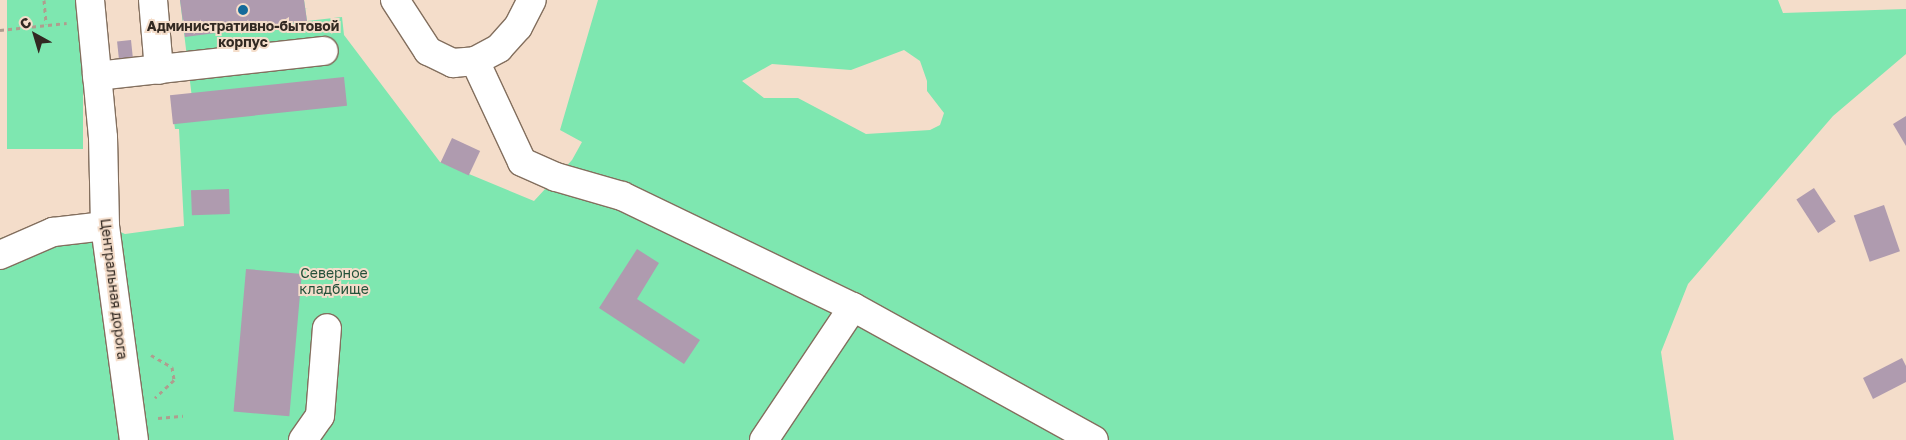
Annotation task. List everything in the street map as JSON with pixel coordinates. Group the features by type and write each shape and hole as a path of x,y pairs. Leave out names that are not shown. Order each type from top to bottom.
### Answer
{"lane":[{"path":"152,0 159,70"},
{"path":"395,0 428,51 454,63 475,61 506,41 518,27 532,0"},
{"name":"Центральная дорога","path":"91,11 103,137 105,226 141,430"},
{"path":"97,76 324,51"},
{"path":"475,61 522,162 556,177 622,196 853,307 1094,440"},
{"path":"0,255 53,232 105,226"},
{"path":"764,440 853,307"},
{"path":"303,440 320,416 327,328"}],"path":[{"path":"44,0 46,24"},
{"path":"0,30 46,24 91,11"},
{"path":"148,353 172,367 174,380 153,400"},
{"path":"141,430 183,416"}],"green space":[{"path":"7,0 83,0 83,149 7,149"},
{"name":"Северное кладбище","path":"180,0 304,0 307,21 342,17 344,35 440,162 534,201 572,160 582,142 560,130 598,0 1778,0 1783,13 1906,9 1906,54 1833,116 1688,284 1661,352 1674,440 0,440 0,238 96,221 125,234 184,226 179,129 175,129 171,100 192,98","holes":["904,50 920,61 927,81 927,91 944,113 940,125 930,130 866,134 798,98 764,98 742,81 772,64 851,70"]}],"building":[{"name":"Административно-бытовой корпус","path":"180,0 304,0 307,21 185,37"},
{"path":"131,40 133,59 119,60 117,41"},
{"path":"344,77 347,106 173,124 170,95"},
{"path":"1906,116 1906,146 1893,124"},
{"path":"452,138 480,151 469,176 441,162"},
{"path":"1814,188 1836,222 1818,233 1796,199"},
{"path":"229,189 230,214 192,215 191,190"},
{"path":"1884,205 1900,251 1870,262 1854,215"},
{"path":"637,249 659,263 637,299 700,340 684,364 599,308"},
{"path":"246,269 302,274 289,416 234,411"},
{"path":"1902,358 1906,366 1906,382 1873,399 1863,378"}],"place":[{"name":"Административно-бытовой корпус","path":"243,10"}]}
